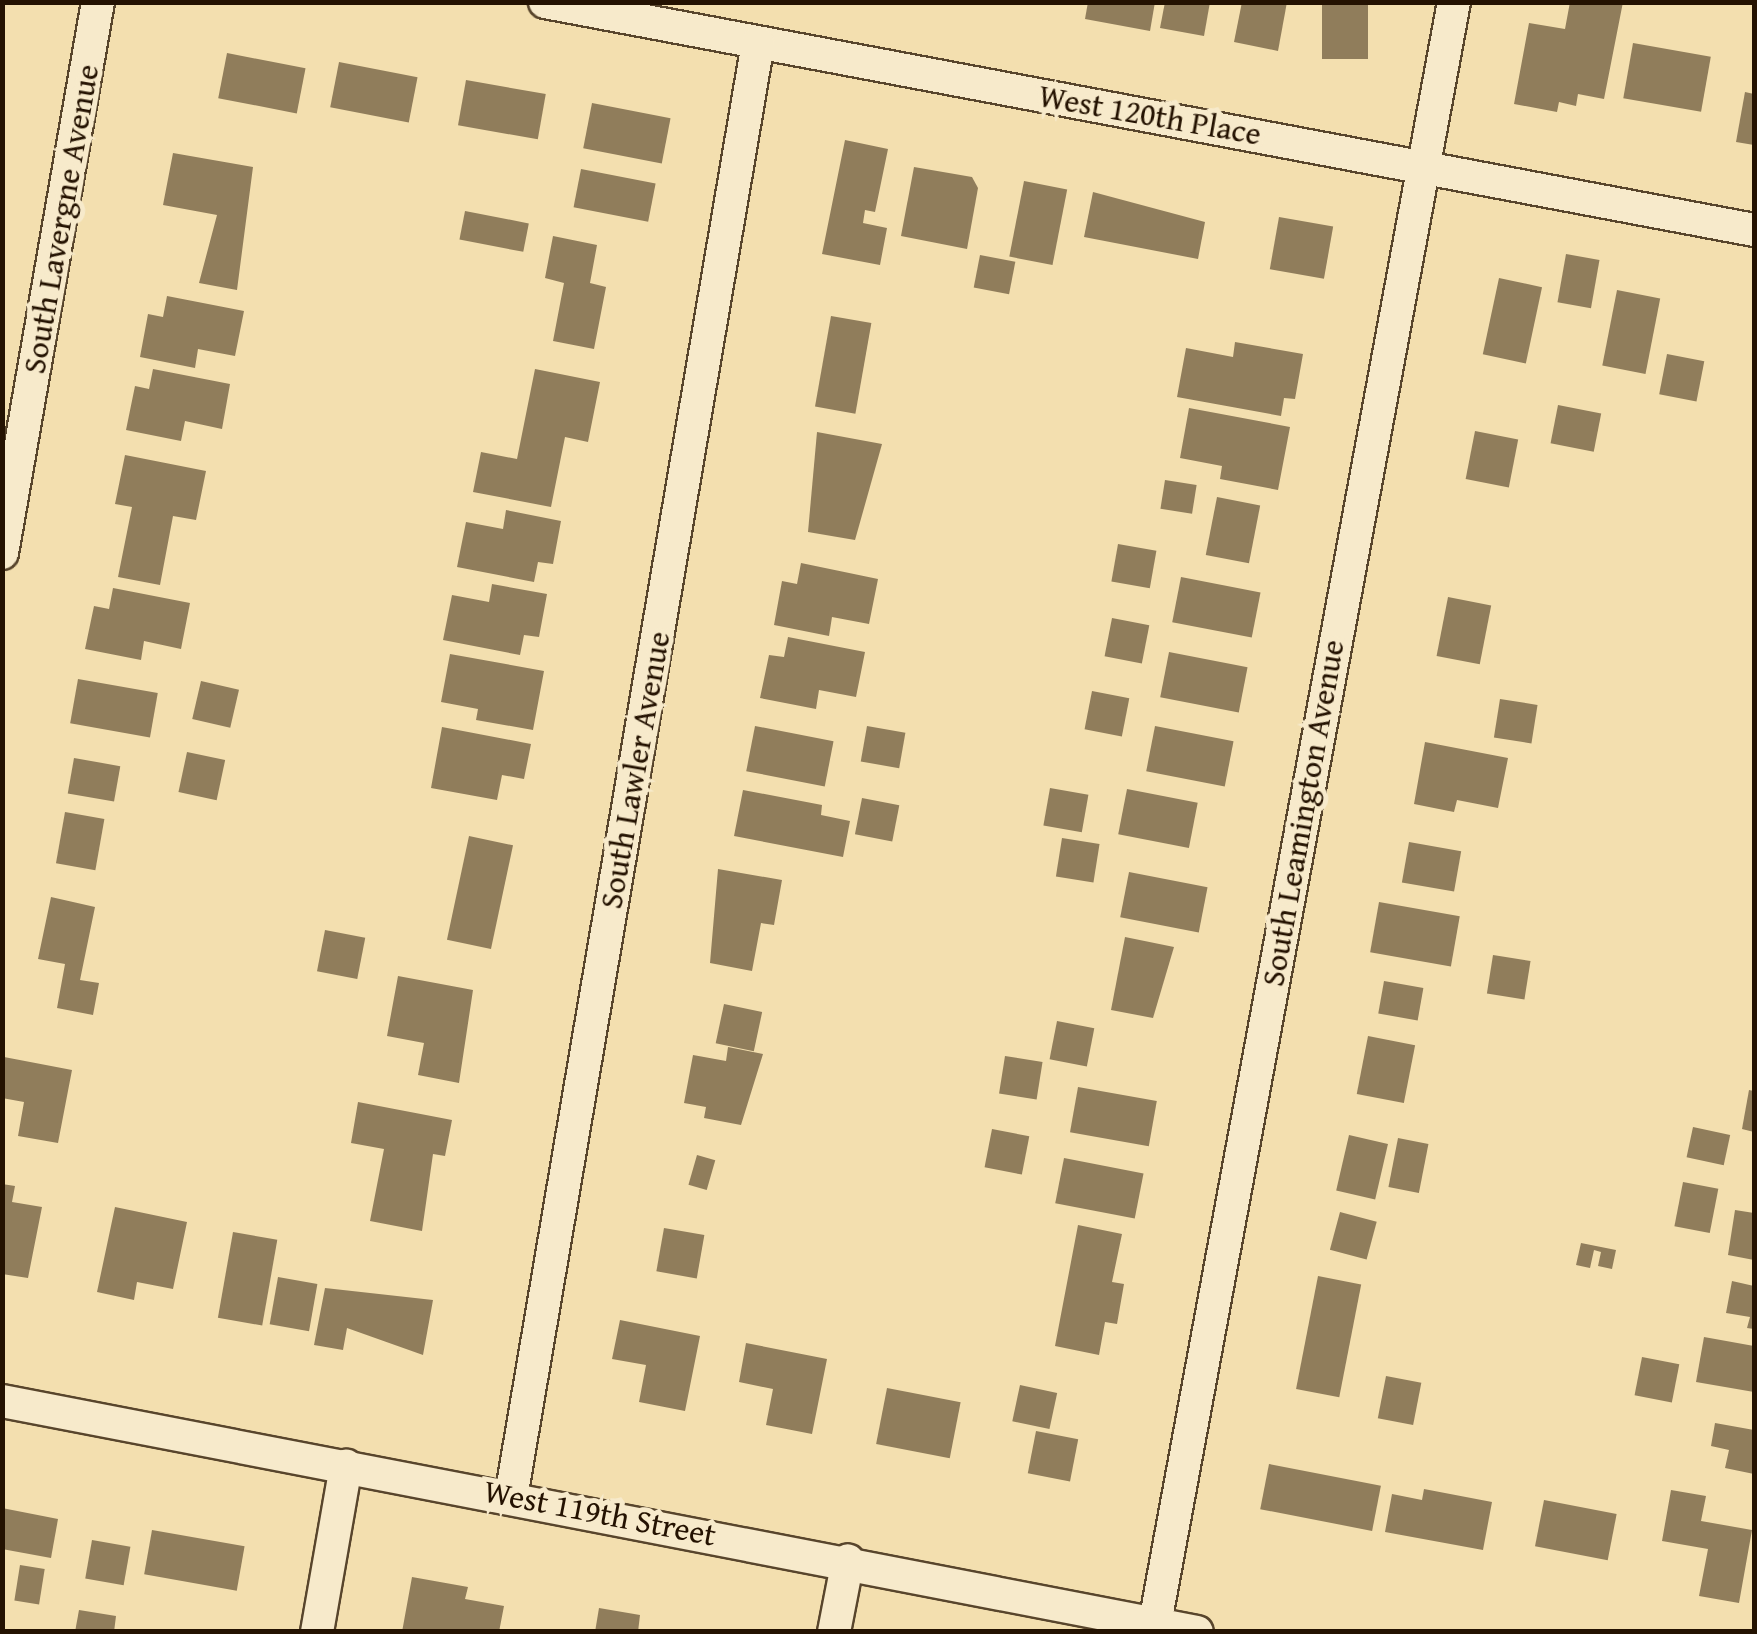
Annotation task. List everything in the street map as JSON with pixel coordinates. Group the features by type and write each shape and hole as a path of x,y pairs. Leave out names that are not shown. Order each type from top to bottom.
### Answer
{"street":[{"name":"South Lavergne Avenue","path":"2,553 98,2"},
{"name":"West 120th Place","path":"544,2 1754,230"},
{"name":"South Leamington Avenue","path":"1154,1623 1454,2"},
{"name":"South Lawler Avenue","path":"512,1497 758,43"},
{"name":"West 119th Street","path":"2,1401 848,1560 1196,1632"},
{"path":"317,1632 346,1466"},
{"path":"834,1632 848,1560"}],"building":[{"path":"1088,2 1155,2 1150,31 1085,19"},
{"path":"1165,2 1210,2 1204,36 1160,28"},
{"path":"1242,2 1287,2 1278,51 1234,42"},
{"path":"1322,2 1368,2 1368,59 1322,59"},
{"path":"1570,2 1623,2 1604,99 1578,94 1576,106 1559,102 1557,112 1514,104 1529,23 1565,29"},
{"path":"1633,43 1711,57 1701,112 1623,98"},
{"path":"227,53 306,68 297,113 218,98"},
{"path":"339,62 418,77 409,122 330,107"},
{"path":"466,80 546,94 538,139 458,125"},
{"path":"1745,92 1754,94 1754,145 1736,142"},
{"path":"592,103 671,118 662,163 583,148"},
{"path":"845,140 888,149 875,212 865,210 863,223 887,228 880,265 822,254"},
{"path":"173,153 253,167 237,290 199,283 217,215 163,205"},
{"path":"914,167 972,177 978,188 967,249 901,236"},
{"path":"581,169 656,184 648,222 574,207"},
{"path":"1024,181 1067,189 1052,265 1009,257"},
{"path":"1093,192 1205,222 1198,259 1084,237"},
{"path":"465,211 529,223 523,252 459,239"},
{"path":"1279,217 1333,227 1324,279 1270,269"},
{"path":"553,236 597,245 590,283 606,287 594,349 553,341 564,283 545,278"},
{"path":"1566,254 1599,260 1591,308 1557,302"},
{"path":"980,255 1015,262 1009,294 974,287"},
{"path":"1499,278 1542,287 1526,363 1483,354"},
{"path":"1617,290 1660,298 1645,374 1602,366"},
{"path":"167,296 244,311 235,356 198,349 195,368 140,357 148,314 163,317"},
{"path":"831,316 871,323 855,414 815,407"},
{"path":"1235,342 1303,354 1295,399 1284,398 1281,416 1177,397 1186,348 1233,357"},
{"path":"1667,354 1704,361 1696,401 1659,394"},
{"path":"153,369 230,384 222,429 185,421 181,441 126,430 135,386 149,389"},
{"path":"535,369 600,382 588,442 565,437 551,507 473,492 481,452 517,459"},
{"path":"1558,405 1601,413 1594,452 1551,443"},
{"path":"1189,408 1290,427 1278,490 1220,479 1222,466 1180,458"},
{"path":"1475,431 1518,439 1509,487 1466,479"},
{"path":"817,432 882,444 855,540 808,532"},
{"path":"125,455 206,471 196,520 173,516 160,585 118,577 132,507 115,504"},
{"path":"1165,480 1197,485 1192,514 1160,509"},
{"path":"1217,497 1260,505 1249,563 1206,555"},
{"path":"506,510 561,521 553,564 538,562 534,582 457,567 466,522 503,529"},
{"path":"1118,544 1156,551 1150,588 1111,581"},
{"path":"801,563 878,579 869,624 832,617 829,636 774,625 782,581 797,584"},
{"path":"1181,577 1261,592 1252,638 1172,622"},
{"path":"492,584 547,594 539,637 524,635 520,655 443,640 452,595 489,602"},
{"path":"113,588 190,603 181,649 144,641 141,660 85,649 94,606 109,609"},
{"path":"1448,597 1491,605 1480,664 1437,656"},
{"path":"1112,618 1149,625 1142,664 1105,656"},
{"path":"788,637 865,652 856,697 819,690 816,709 760,698 769,655 784,657"},
{"path":"1169,652 1248,667 1239,712 1160,697"},
{"path":"450,654 544,671 533,730 476,720 478,709 441,702"},
{"path":"78,679 158,693 150,737 70,723"},
{"path":"201,681 239,690 230,728 192,719"},
{"path":"1092,691 1129,698 1122,737 1085,729"},
{"path":"1500,699 1538,705 1531,743 1494,738"},
{"path":"755,726 834,741 825,786 746,771"},
{"path":"867,726 905,733 899,768 861,761"},
{"path":"1155,726 1234,741 1225,786 1146,771"},
{"path":"442,727 531,744 524,779 502,775 497,800 431,788"},
{"path":"1425,742 1508,758 1498,808 1457,800 1454,812 1414,804"},
{"path":"187,752 225,760 217,800 178,792"},
{"path":"74,758 120,766 114,802 68,793"},
{"path":"1050,788 1088,795 1082,832 1043,825"},
{"path":"1127,789 1198,803 1189,848 1118,834"},
{"path":"743,790 822,805 821,815 850,821 843,857 734,836"},
{"path":"862,798 899,805 892,842 855,834"},
{"path":"65,812 104,819 95,870 56,863"},
{"path":"469,836 513,845 491,949 447,940"},
{"path":"1062,838 1100,844 1093,882 1056,877"},
{"path":"1409,842 1461,851 1454,892 1402,882"},
{"path":"718,869 782,880 774,925 761,923 752,971 710,963"},
{"path":"1129,872 1208,887 1199,932 1120,917"},
{"path":"51,897 95,907 80,980 99,983 93,1015 57,1008 65,964 38,959"},
{"path":"1379,902 1460,916 1451,966 1370,952"},
{"path":"325,930 365,938 357,979 317,971"},
{"path":"1125,937 1174,947 1153,1018 1111,1010"},
{"path":"1493,955 1531,961 1524,999 1487,994"},
{"path":"398,976 473,990 459,1083 418,1075 424,1043 387,1036"},
{"path":"1384,981 1423,988 1418,1020 1378,1013"},
{"path":"724,1004 762,1012 754,1051 716,1043"},
{"path":"1057,1021 1094,1028 1087,1067 1050,1059"},
{"path":"1368,1036 1415,1045 1404,1103 1357,1094"},
{"path":"728,1047 763,1054 741,1125 704,1118 706,1107 684,1103 693,1055 726,1061"},
{"path":"1005,1056 1043,1062 1037,1099 999,1094"},
{"path":"4,1057 72,1070 58,1143 18,1136 24,1102 2,1098"},
{"path":"1078,1087 1157,1101 1149,1146 1070,1132"},
{"path":"1749,1090 1754,1091 1754,1132 1742,1129"},
{"path":"358,1102 452,1120 445,1156 433,1154 422,1231 370,1221 384,1149 351,1143"},
{"path":"1693,1127 1730,1135 1724,1165 1687,1157"},
{"path":"992,1129 1029,1136 1022,1175 985,1167"},
{"path":"1349,1135 1388,1144 1375,1200 1336,1191"},
{"path":"1398,1138 1428,1144 1419,1193 1388,1187"},
{"path":"697,1155 715,1160 707,1190 688,1185"},
{"path":"1064,1158 1144,1173 1135,1219 1055,1203"},
{"path":"1683,1182 1718,1189 1710,1233 1674,1226"},
{"path":"2,1184 15,1186 12,1202 42,1207 28,1278 2,1274"},
{"path":"115,1207 187,1222 173,1289 137,1282 134,1300 97,1292"},
{"path":"1735,1210 1754,1213 1754,1260 1728,1255"},
{"path":"1340,1212 1377,1222 1367,1260 1330,1250"},
{"path":"1078,1225 1122,1234 1112,1282 1124,1284 1117,1324 1105,1322 1099,1355 1055,1346"},
{"path":"664,1228 704,1235 697,1278 656,1271"},
{"path":"233,1232 277,1240 262,1325 218,1318"},
{"path":"1581,1243 1616,1250 1612,1269 1598,1266 1601,1252 1594,1250 1590,1268 1576,1265"},
{"path":"1318,1276 1361,1284 1339,1397 1296,1389"},
{"path":"278,1277 317,1284 309,1331 270,1324"},
{"path":"1732,1281 1754,1286 1754,1329 1747,1328 1750,1317 1726,1313"},
{"path":"325,1288 433,1300 423,1355 347,1328 343,1350 314,1345"},
{"path":"620,1320 700,1336 685,1411 639,1402 646,1365 612,1359"},
{"path":"1704,1337 1754,1346 1754,1392 1696,1382"},
{"path":"746,1343 827,1359 812,1434 766,1425 773,1389 739,1382"},
{"path":"1642,1357 1679,1364 1672,1403 1635,1395"},
{"path":"1386,1376 1421,1383 1413,1425 1378,1418"},
{"path":"1020,1385 1057,1393 1049,1429 1012,1421"},
{"path":"887,1388 961,1402 950,1458 876,1444"},
{"path":"1715,1423 1754,1430 1754,1474 1725,1468 1729,1450 1711,1446"},
{"path":"1036,1431 1078,1439 1070,1481 1028,1473"},
{"path":"1269,1464 1381,1486 1372,1531 1260,1509"},
{"path":"1424,1489 1492,1502 1483,1550 1385,1532 1392,1494 1422,1500"},
{"path":"1671,1490 1706,1496 1701,1521 1752,1530 1739,1603 1699,1596 1708,1549 1662,1541"},
{"path":"1544,1500 1617,1514 1608,1560 1535,1546"},
{"path":"2,1508 58,1519 51,1558 2,1549"},
{"path":"152,1530 245,1546 237,1591 144,1574"},
{"path":"92,1540 130,1547 124,1585 85,1578"},
{"path":"20,1565 45,1569 39,1604 14,1601"},
{"path":"412,1577 468,1587 465,1599 504,1606 499,1632 402,1632"},
{"path":"599,1608 640,1615 638,1632 595,1632"},
{"path":"79,1610 116,1616 114,1632 75,1632"}]}
